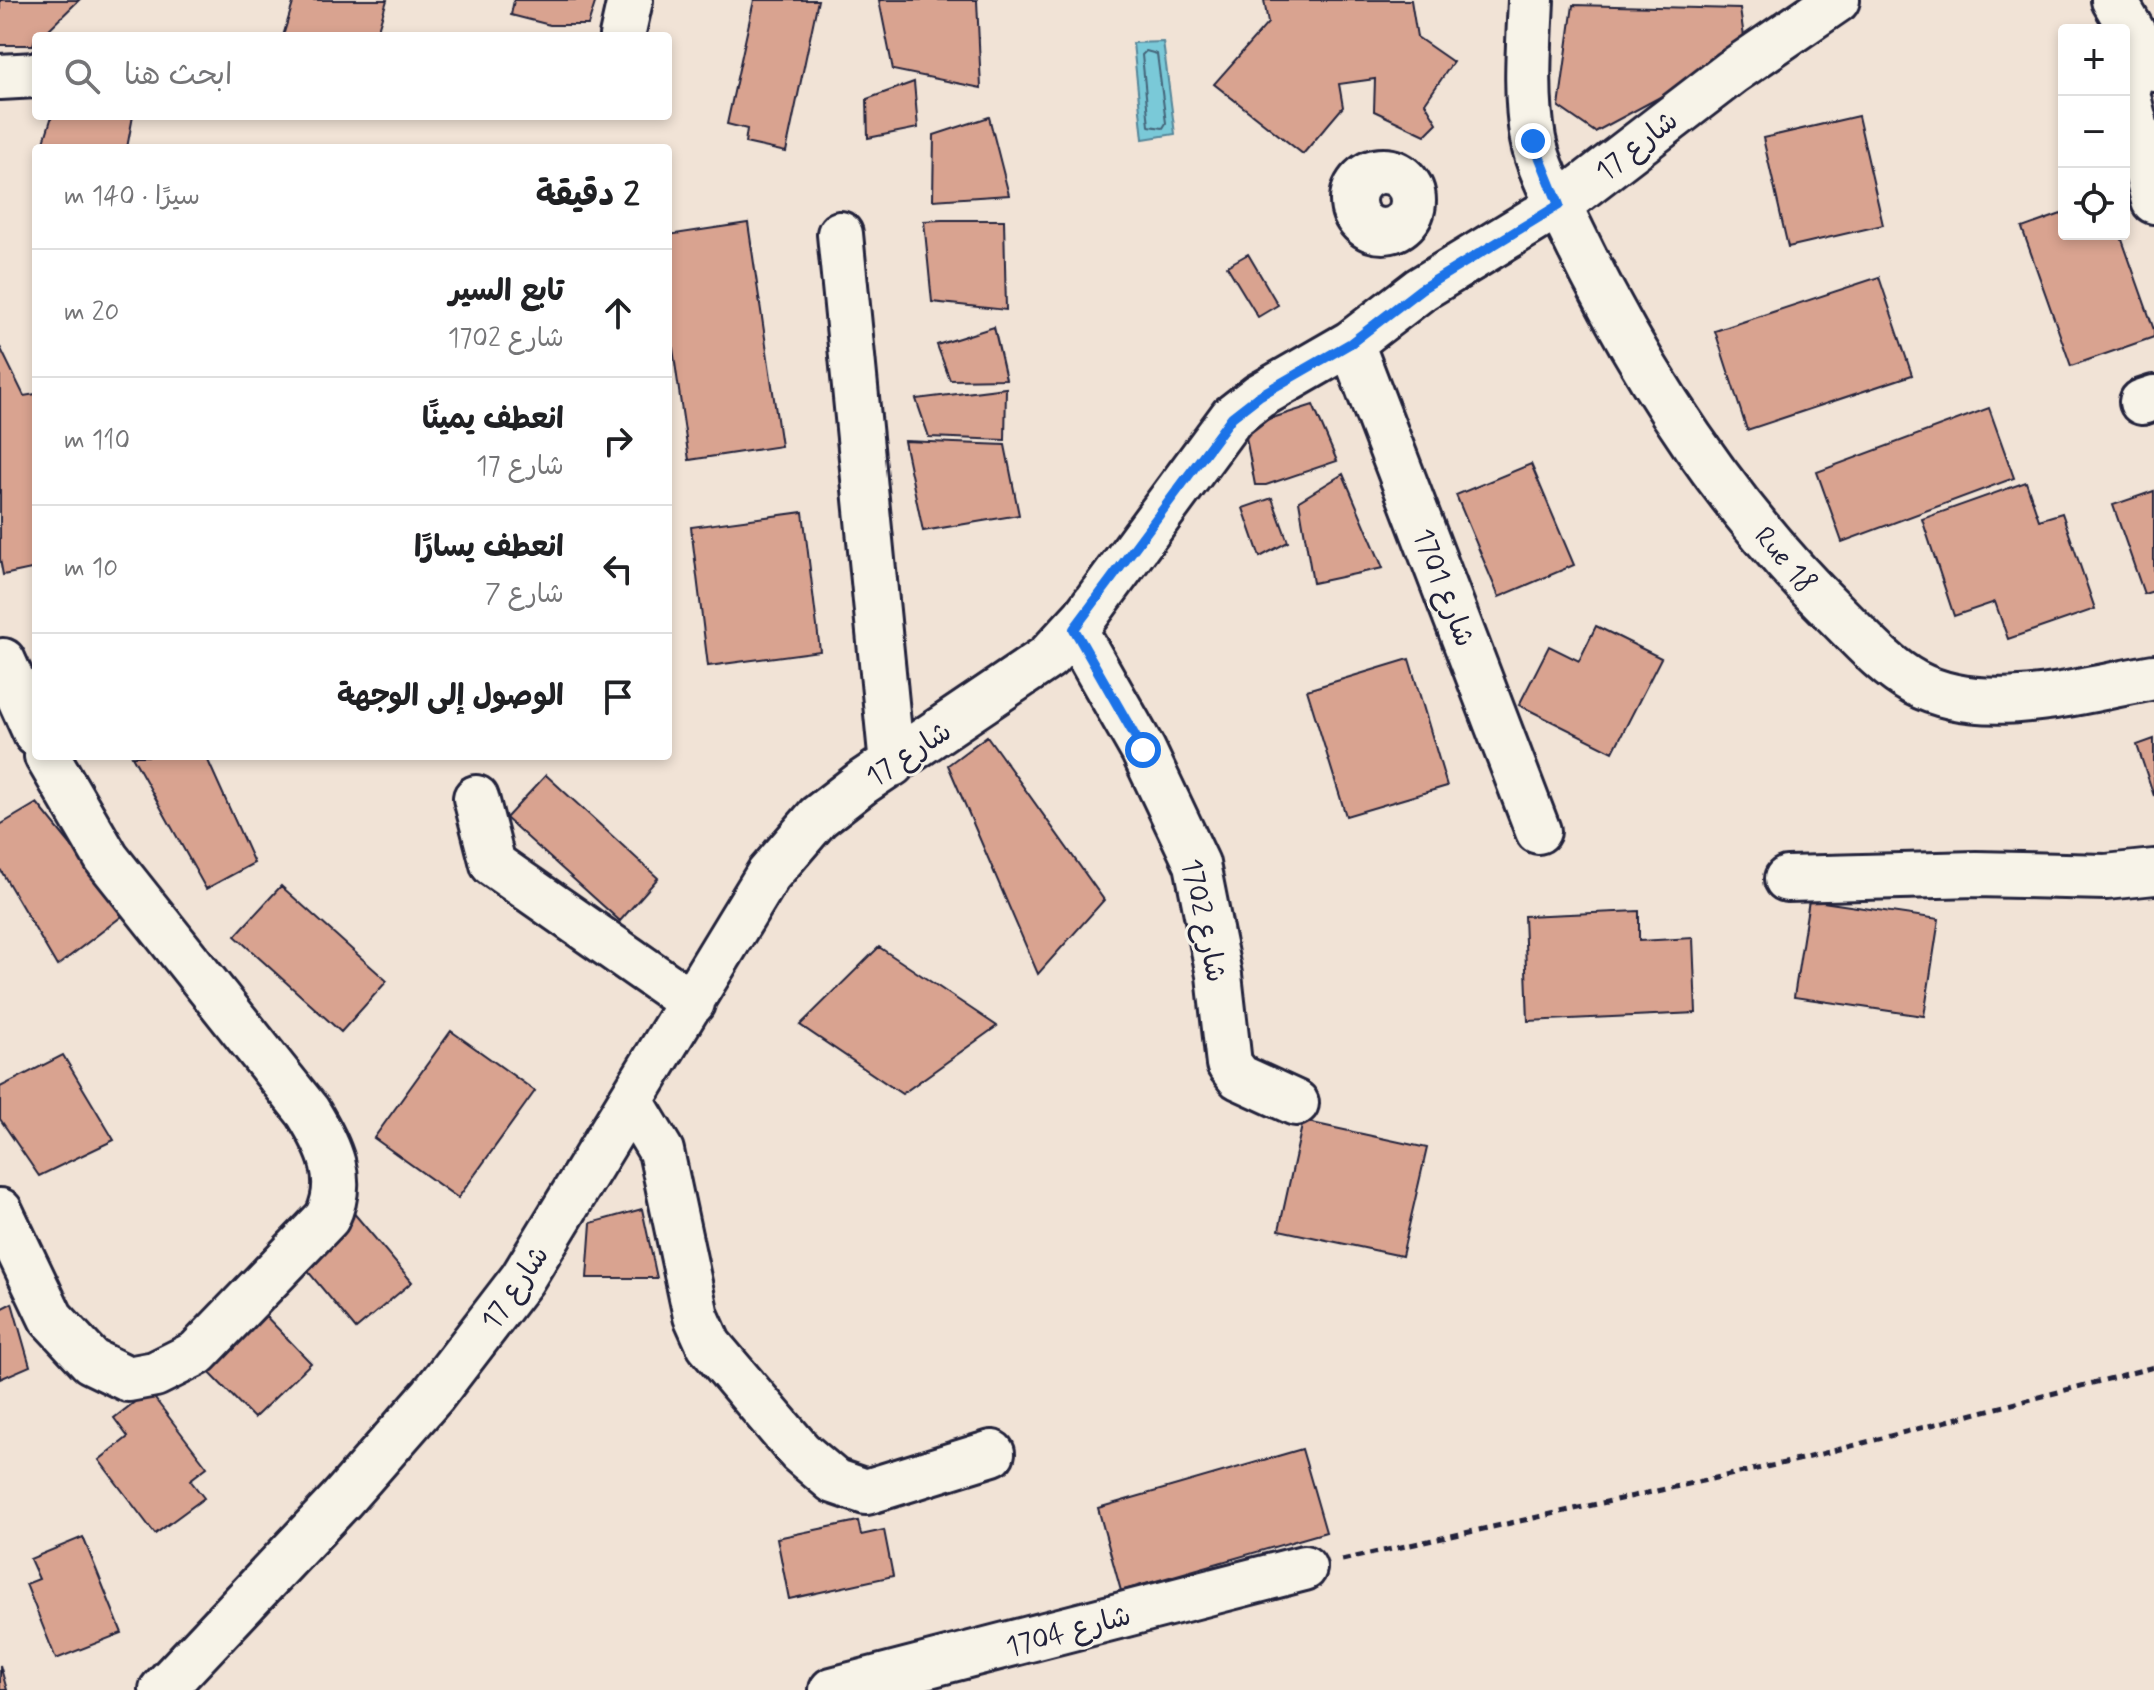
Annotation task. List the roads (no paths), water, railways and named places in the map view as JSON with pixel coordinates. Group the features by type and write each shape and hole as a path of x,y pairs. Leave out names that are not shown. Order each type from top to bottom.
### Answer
{"street":[{"path":"623,32 630,0"},
{"name":"Rue 18","path":"1531,0 1528,76 1533,141 1559,205 1606,303 1704,463 1797,575 1878,656 1915,683 1951,696 1996,700 2154,677"},
{"name":"شارع 17","path":"162,1690 342,1499 433,1395 522,1279 632,1103 768,875 818,817 1024,676 1074,629 1232,417 1259,396 1351,343 1421,289 1559,205 1732,72 1837,0"},
{"path":"2118,14 2154,69"},
{"path":"0,77 32,75"},
{"path":"2128,96 2154,201"},
{"path":"1392,229 1421,289"},
{"path":"840,234 892,764"},
{"name":"شارع 1701","path":"1351,343 1538,831"},
{"name":"شارع 1702","path":"1074,629 1143,750 1197,864 1219,975 1229,1064 1239,1077 1296,1103"},
{"path":"3,661 32,725"},
{"path":"0,1211 51,1318 91,1361 128,1379 155,1374 197,1353 327,1218 335,1200 337,1185 333,1160 308,1112 107,859 49,760"},
{"path":"476,798 493,864 692,1003"},
{"path":"1787,879 1976,874 2106,877 2154,872"},
{"path":"632,1103 661,1151 696,1316 709,1345 800,1452 834,1481 866,1492 992,1453"},
{"name":"شارع 1704","path":"832,1690 1304,1568"}],"water":[{"path":"1163,42 1175,134 1143,139 1133,43"}]}
